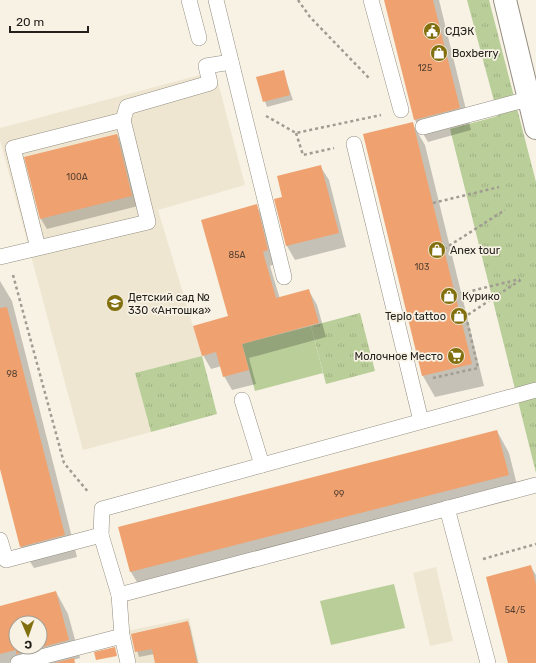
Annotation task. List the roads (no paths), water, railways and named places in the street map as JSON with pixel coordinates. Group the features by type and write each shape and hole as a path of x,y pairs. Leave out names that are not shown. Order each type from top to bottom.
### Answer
{"street":[{"path":"505,0 536,128"}],"lane":[{"path":"189,0 199,38"},
{"path":"216,0 284,277"},
{"path":"371,0 401,110"},
{"path":"4,256 148,222 122,120 127,107 210,83 206,66 231,62"},
{"path":"422,127 528,99"},
{"path":"38,248 13,148 122,120"},
{"path":"354,144 421,421"},
{"path":"128,663 122,636 119,595 102,535 102,510 536,390"},
{"path":"242,400 262,465"},
{"path":"119,595 536,485"},
{"path":"447,508 488,663"},
{"path":"0,540 6,560 102,535"},
{"path":"18,663 122,636"}],"place":[{"name":"СДЭК","path":"432,31"},
{"name":"Boxberry","path":"439,53"},
{"name":"Anex tour","path":"437,250"},
{"name":"Курико","path":"449,296"},
{"name":"Детский сад № 330 «Антошка»","path":"115,303"},
{"name":"Teplo tattoo","path":"459,316"},
{"name":"Молочное Место","path":"456,356"}]}
